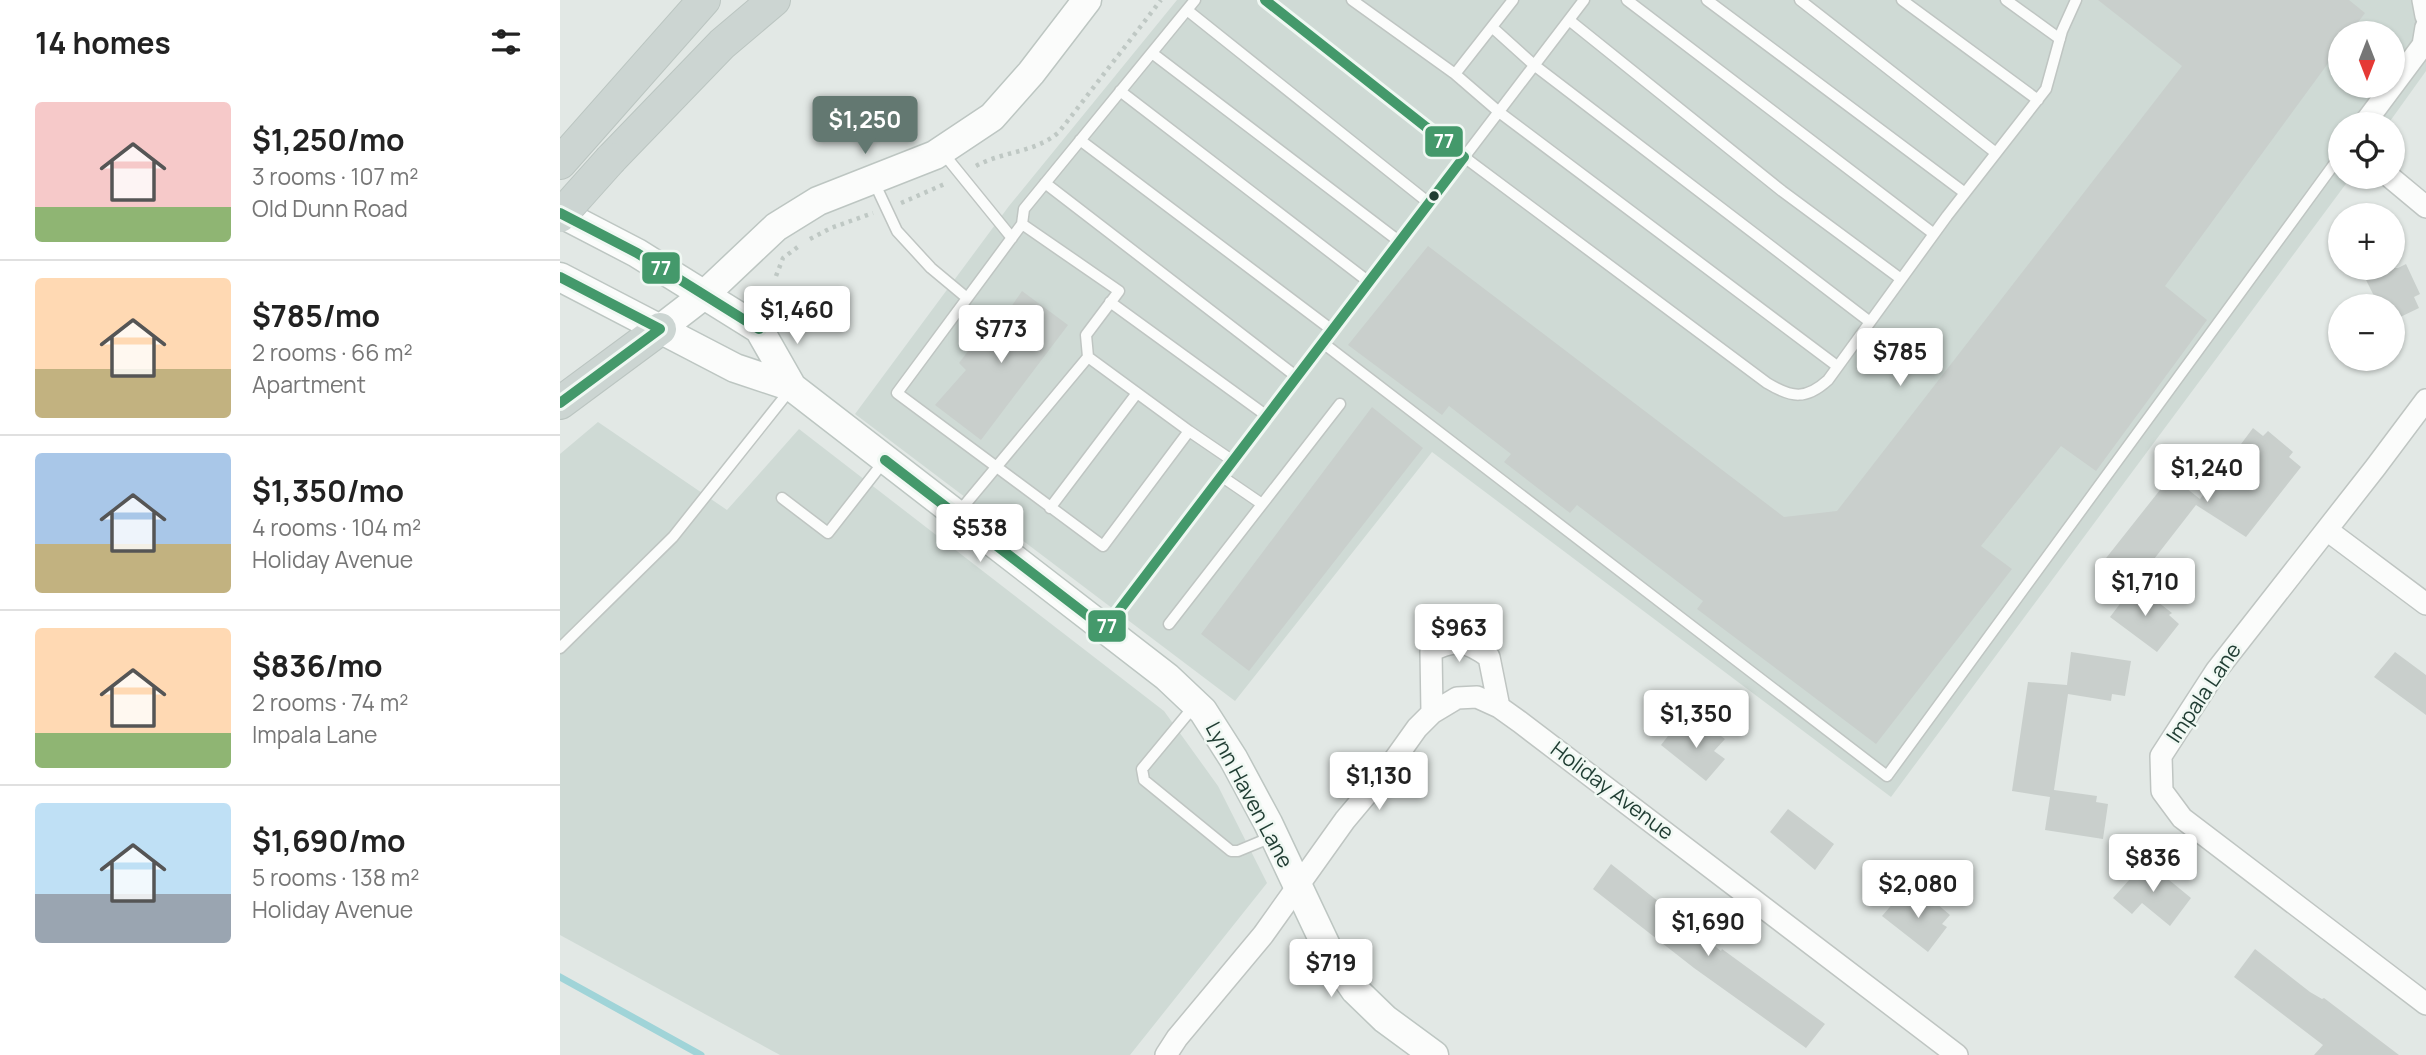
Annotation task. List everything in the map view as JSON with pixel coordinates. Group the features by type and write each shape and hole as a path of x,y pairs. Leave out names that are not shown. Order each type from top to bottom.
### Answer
{"main road":[{"path":"569,152 704,0"},
{"path":"560,214 722,44 774,0"},
{"path":"560,403 660,329"}],"street":[{"path":"660,329 704,295 776,227 818,201 941,151 992,117 1031,73 1087,0"},
{"path":"2423,0 2426,16"},
{"path":"2373,112 2423,45 2426,27"},
{"path":"2404,189 2426,207"},
{"name":"Lynn Haven Lane","path":"560,214 637,253 759,329 792,387"},
{"name":"Lynn Haven Lane","path":"560,277 735,368 792,387 1167,677 1203,711 1233,758 1274,836 1329,952 1354,990 1385,1019 1434,1055"},
{"name":"Impala Lane","path":"2426,400 2216,671 2161,756 2162,791 2182,818 2426,1004"},
{"path":"2327,530 2426,604"},
{"path":"1432,713 1431,651 1446,643 1471,643 1489,657 1499,707"},
{"name":"Holiday Avenue","path":"1166,1055 1177,1038 1263,935 1345,820 1387,770 1417,728 1432,713 1457,698 1477,696 1499,707 1957,1055"}],"lane":[{"path":"1189,431 1103,546 897,393 1022,224 1024,209 1195,0"},
{"path":"1265,0 1465,157 1786,395 1812,392 1828,380 1934,234 2038,100 2050,81 2060,39 2076,0"},
{"path":"1352,0 1455,74 1499,112 1837,366"},
{"path":"1455,74 1513,0"},
{"path":"1105,629 1584,0"},
{"path":"1627,0 1934,234"},
{"path":"1707,0 1965,193"},
{"path":"1800,0 1996,153"},
{"path":"1902,0 2038,100"},
{"path":"2006,0 2060,39"},
{"path":"1187,10 1429,203"},
{"path":"1569,20 1782,191 1901,279"},
{"path":"1493,27 1535,65 1870,322"},
{"path":"1152,53 1399,242"},
{"path":"1120,92 1369,282"},
{"path":"1080,141 1332,330"},
{"path":"941,151 1012,238"},
{"path":"1323,343 1887,776 2328,172"},
{"path":"873,179 897,231 931,268 967,298"},
{"path":"1045,183 1297,377"},
{"path":"956,516 1088,357 1086,335 1119,291 1022,224"},
{"path":"1110,302 1267,416"},
{"path":"1088,357 1233,461"},
{"path":"560,648 673,537 792,387"},
{"path":"1050,508 1137,393"},
{"path":"1169,624 1340,404"},
{"path":"782,498 828,533 885,460"},
{"path":"1221,476 1262,504"},
{"path":"1196,704 1142,769 1144,780 1231,851 1238,851 1274,836"}],"path":[{"path":"982,163 997,155 1037,146 1049,141 1059,132 1161,0"},
{"path":"909,200 938,187"},
{"path":"776,276 783,258 803,243 831,228 863,216"}],"shaded area":[{"path":"1177,0 2426,0 2426,71 2397,112 2328,112 2328,189 2342,189 2332,203 2328,203 2328,208 1891,797 1432,452 1235,701 855,414 1009,206"},
{"path":"598,422 727,510 799,429 1164,711 1218,786 1267,883 1130,1055 780,1055 560,935 560,454"}],"building":[{"path":"2098,0 2349,0 2365,13 2359,21 2328,21 2328,63 2165,286 2207,320 2096,471 2061,446 1981,546 2012,569 1876,744 1697,609 1703,601 1577,505 1570,513 1504,462 1511,454 1449,406 1442,415 1348,345 1428,246 1784,517 1837,511 2182,66"},
{"path":"2405,264 2420,294 2414,297 2419,308 2405,315 2405,294 2373,294 2366,280 2405,280"},
{"path":"1022,291 1068,325 981,440 935,405 966,370 959,363 989,323 996,329"},
{"path":"1372,407 1423,448 1249,671 1201,634"},
{"path":"2253,428 2263,436 2268,431 2293,452 2289,457 2301,467 2246,537 2196,505 2130,590 2099,567 2171,476 2200,499"},
{"path":"2135,584 2172,613 2169,615 2179,624 2157,652 2110,617"},
{"path":"2071,652 2131,661 2125,696 2112,694 2111,701 2068,694 2054,790 2097,796 2096,802 2108,804 2103,839 2045,830 2050,797 2012,791 2028,682 2067,685"},
{"path":"2395,652 2426,675 2426,715 2374,677"},
{"path":"1678,723 1697,737 1706,725 1725,739 1714,751 1725,759 1706,781 1661,745"},
{"path":"1788,809 1834,844 1815,870 1770,832"},
{"path":"2146,861 2191,898 2170,926 2142,903 2132,914 2113,898"},
{"path":"1611,864 1721,951 1722,949 1825,1024 1806,1048 1694,968 1593,889"},
{"path":"1902,893 1921,908 1929,897 1950,915 1942,924 1947,927 1928,952 1882,916"},
{"path":"2255,949 2399,1055 2314,1055 2323,1045 2234,977"}],"waterway":[{"path":"560,977 701,1055"}],"transit line":[{"name":"77","path":"885,460 1105,629 1464,157 1265,0"},
{"name":"77","path":"560,213 637,253 759,329"},
{"name":"77","path":"560,277 660,329 560,403"}]}
